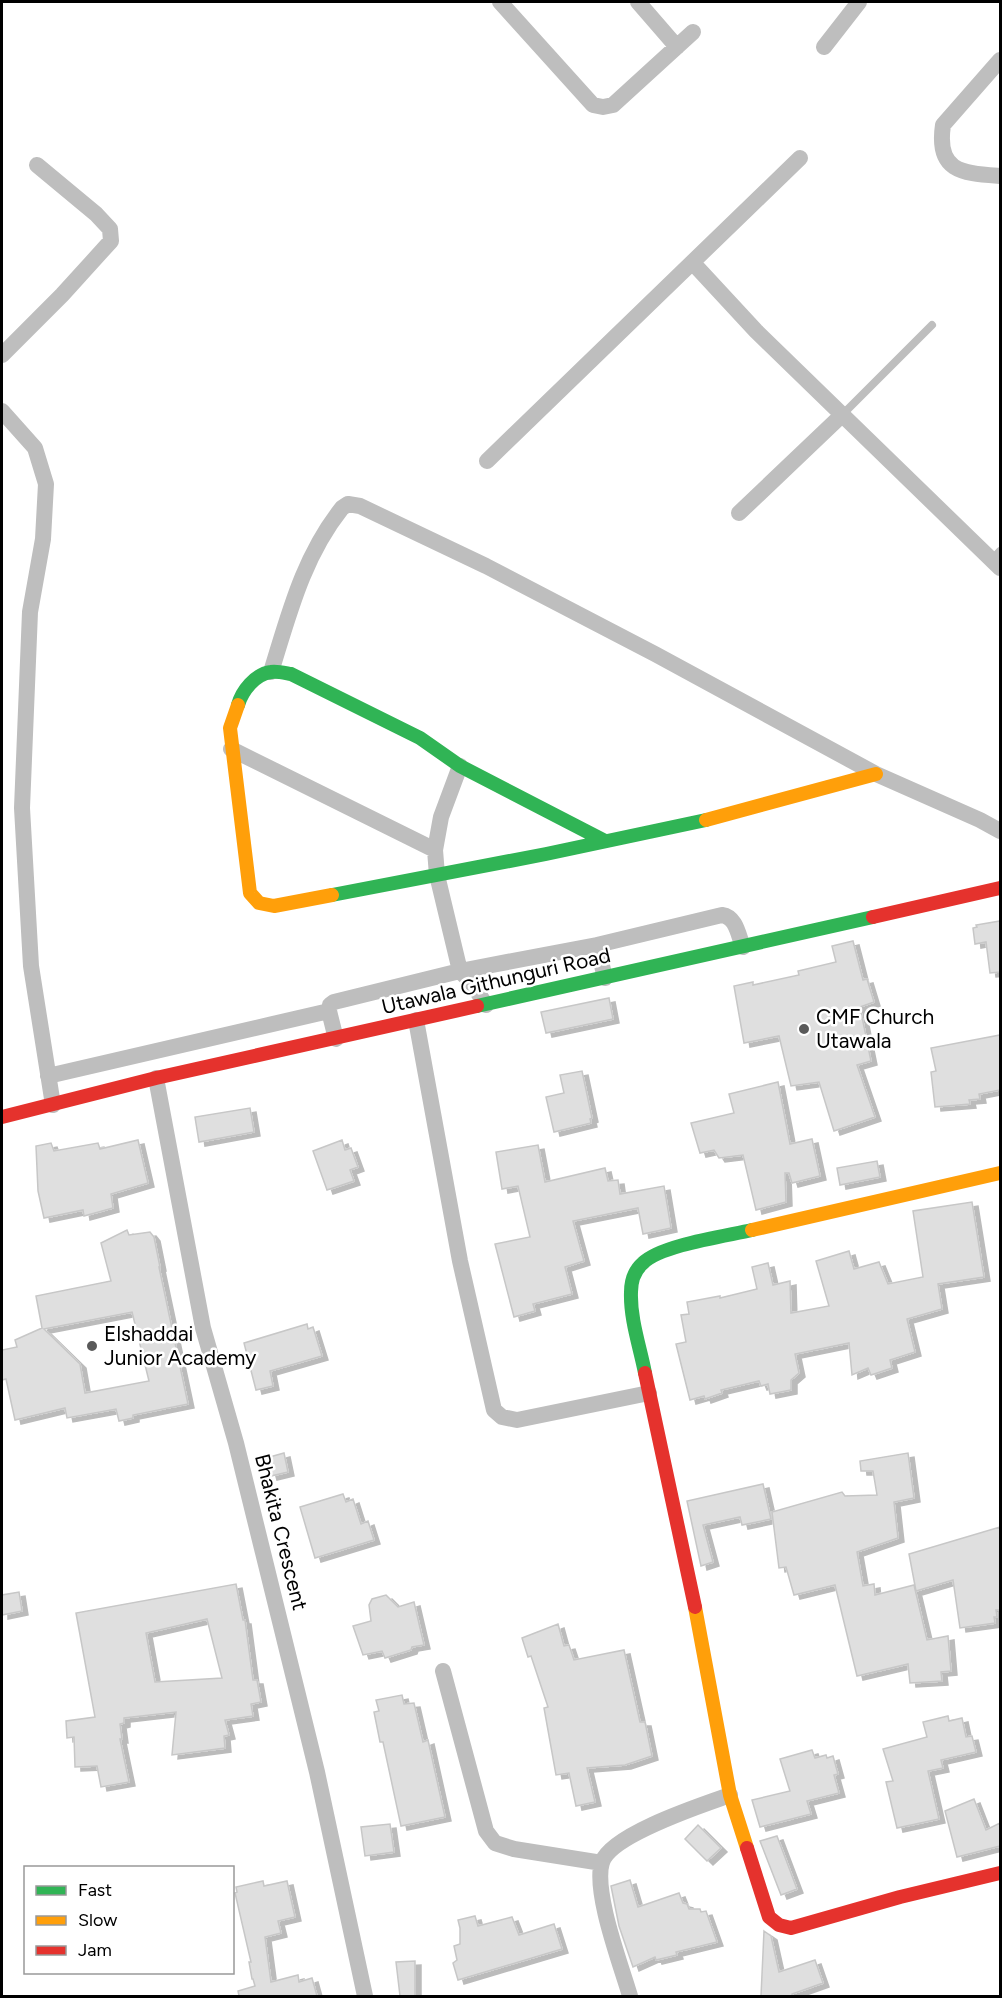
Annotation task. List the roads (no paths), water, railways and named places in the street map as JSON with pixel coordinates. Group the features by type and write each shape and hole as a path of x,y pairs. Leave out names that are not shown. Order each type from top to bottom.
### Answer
{"street":[{"path":"500,2 593,105 603,107 613,105 693,32"},
{"path":"638,2 677,47"},
{"path":"824,47 859,2"},
{"path":"1000,60 943,125 941,139 943,153 949,164 964,172 1000,176"},
{"path":"487,461 800,158"},
{"path":"2,355 62,295 111,241 110,229 96,214 37,165"},
{"path":"693,264 756,330 998,560"},
{"path":"2,411 34,448 46,484 43,539 30,612 22,808 31,966 53,1105"},
{"path":"739,513 843,414"},
{"path":"271,672 297,588 316,545 342,507 348,504 360,506 645,648 876,774 1000,831"},
{"path":"605,841 460,766 420,738 291,674 271,672 256,678 241,695 230,728 231,748 250,893 254,902 262,905 274,906 605,841 711,818 876,774"},
{"path":"231,748 435,850"},
{"path":"460,766 441,817 435,850 437,875 460,971 471,982 486,1005"},
{"name":"Utawala Githunguri Road","path":"2,1117 156,1078 1000,888"},
{"path":"336,1039 329,1011 330,1005 334,1002 460,971 597,945 722,915 729,916 733,920 743,947"},
{"path":"597,945 605,978"},
{"path":"48,1076 329,1011"},
{"path":"416,1020 460,1261 494,1410 502,1417 517,1420 649,1393"},
{"name":"Bhakita Crescent","path":"156,1078 203,1328 236,1443 317,1772 365,1996"},
{"path":"1000,1173 669,1250 644,1261 635,1272 629,1288 701,1636 730,1795 769,1917 779,1925 791,1928 900,1897 1000,1874"},
{"path":"443,1671 486,1831 495,1844 602,1863"},
{"path":"630,1996 610,1929 601,1888 602,1863 618,1843 681,1812 730,1795"}],"lane":[{"path":"843,414 932,326"}],"place":[{"name":"CMF Church Utawala","path":"804,1029"},
{"name":"Elshaddai Junior Academy","path":"92,1346"}]}
